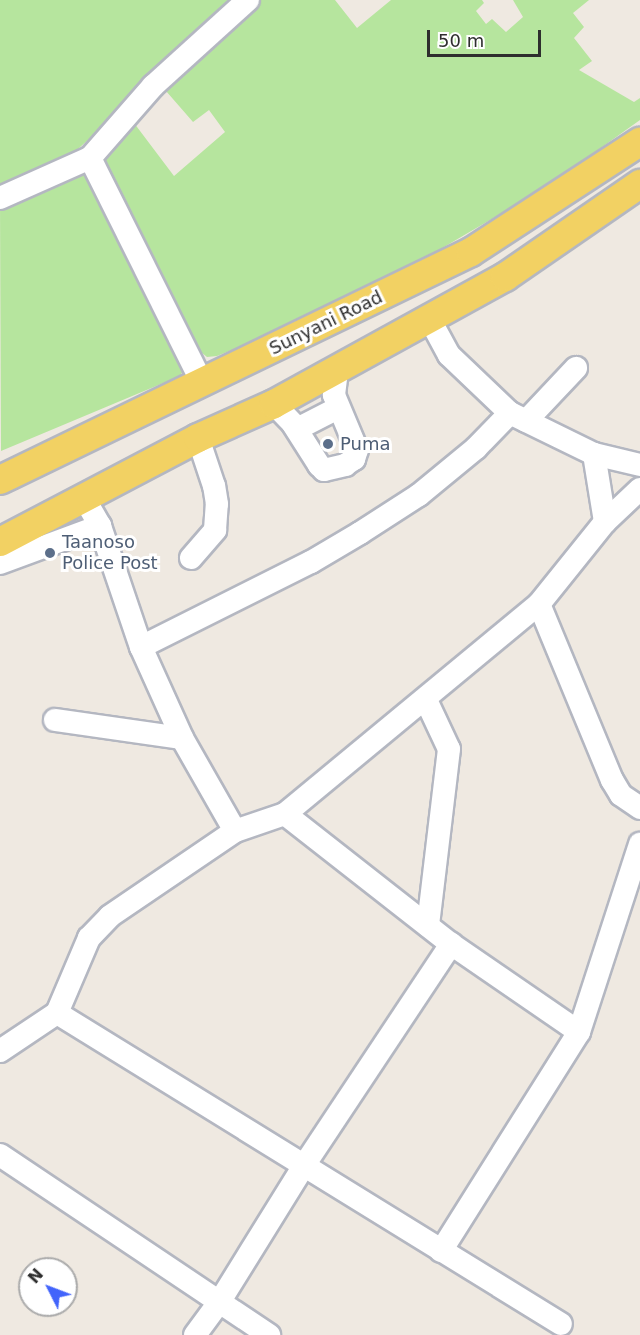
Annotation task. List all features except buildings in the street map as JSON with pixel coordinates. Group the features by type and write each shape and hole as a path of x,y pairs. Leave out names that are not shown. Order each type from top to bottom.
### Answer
{"main road":[{"name":"Sunyani Road","path":"0,480 471,252 640,142"},
{"path":"0,542 198,438 274,404 337,371 505,277 640,184"}],"street":[{"path":"0,198 90,158 153,86 248,0"},
{"path":"90,158 202,383"},
{"path":"429,318 449,355 518,417 594,454 637,458"},
{"path":"141,647 311,562 360,533 418,495 518,417 576,368"},
{"path":"274,404 297,429 324,470 345,465 354,459 357,450 338,408 333,386 337,371"},
{"path":"297,429 338,408"},
{"path":"191,558 215,530 217,504 214,486 198,438"},
{"path":"594,454 605,522"},
{"path":"0,1051 57,1013 89,938 110,916 235,831 285,814 426,700 539,604 605,522 640,489"},
{"path":"84,498 100,526 141,647 182,738 235,831"},
{"path":"0,563 100,526"},
{"path":"539,604 612,780 621,795 640,808"},
{"path":"426,700 449,749 428,926"},
{"path":"55,720 182,738"},
{"path":"285,814 451,944 579,1032"},
{"path":"441,1251 579,1032 640,844"},
{"path":"195,1335 220,1301 303,1167 451,944"},
{"path":"57,1013 303,1167 561,1324"},
{"path":"0,1155 269,1335"}],"green space":[{"path":"0,0 233,0 186,40 125,106 66,160 0,186"},
{"path":"261,0 335,0 357,28 391,0 482,0 484,3 476,11 486,24 492,19 506,32 523,17 513,0 589,0 573,13 584,27 574,38 592,61 579,70 634,102 640,98 640,120 546,187 381,284 299,323 217,356 207,357 191,344 125,202 100,158 134,123 174,176 225,132 209,110 193,122 166,91 214,34"},
{"path":"88,171 186,366 180,376 1,451 0,204 60,186 74,176"}],"place":[{"name":"Puma","path":"328,444"},
{"name":"Taanoso Police Post","path":"50,553"}]}
